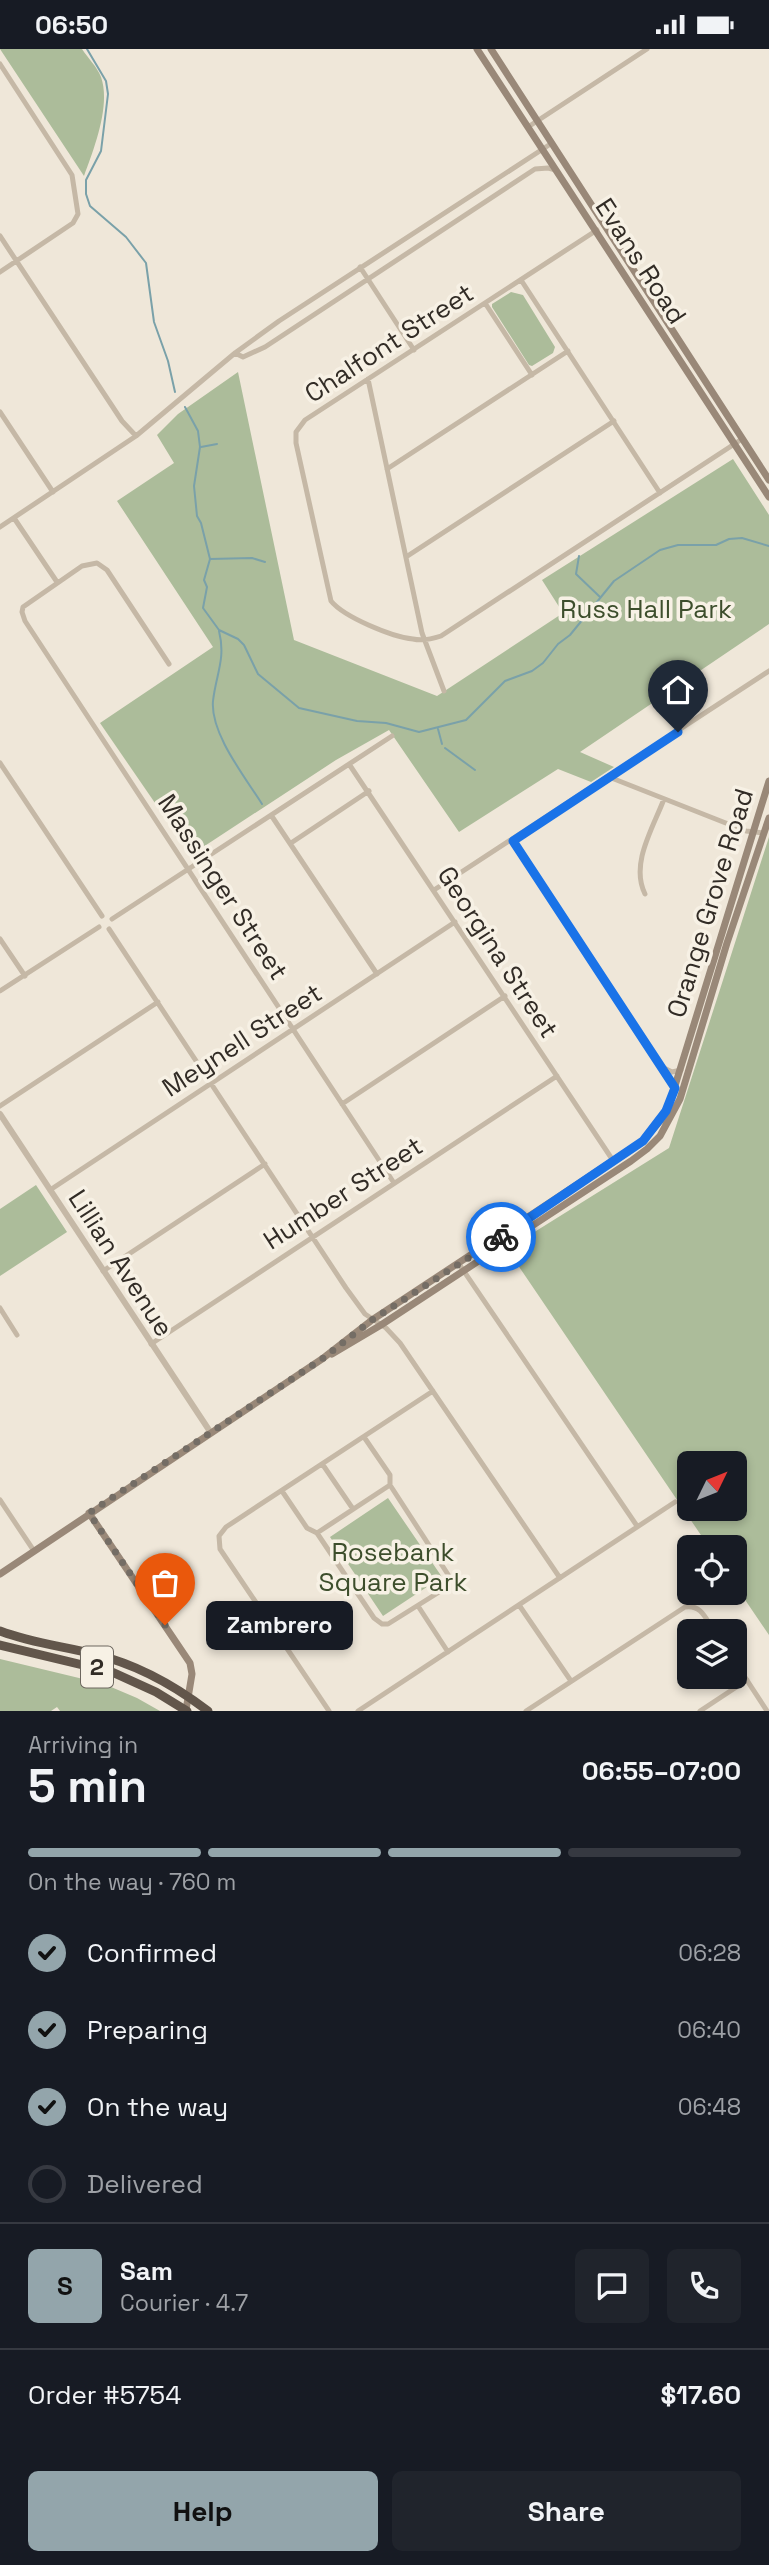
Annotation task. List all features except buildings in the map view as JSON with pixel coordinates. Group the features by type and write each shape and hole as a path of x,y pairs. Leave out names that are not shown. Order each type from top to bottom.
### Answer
{"highway":[{"name":"2","path":"0,1631 126,1663 164,1681 208,1711"},
{"name":"2","path":"0,1645 112,1672 156,1692 186,1711"}],"main road":[{"name":"Evans Road","path":"477,49 769,497"},
{"name":"Evans Road","path":"491,49 769,480"},
{"name":"Orange Grove Road","path":"322,1359 381,1325 634,1149 652,1132 666,1111 681,1070 769,781"},
{"name":"Orange Grove Road","path":"0,1574 322,1359 372,1320 647,1150 660,1136 680,1099 722,956 769,818"},
{"path":"89,1513 190,1663 192,1674 186,1711"}],"street":[{"path":"528,127 647,49"},
{"path":"0,64 72,175 76,219 0,272"},
{"path":"0,527 136,436 235,353 360,267 552,143"},
{"path":"235,353 243,357 265,347 535,169 548,168 556,171"},
{"name":"Chalfont Street","path":"424,640 404,638 353,617 335,606 328,594 295,438 299,427 597,230"},
{"path":"0,236 122,421 136,436"},
{"path":"360,267 414,349"},
{"path":"521,280 660,493"},
{"path":"485,303 532,375"},
{"path":"387,469 568,351"},
{"path":"368,379 424,640 444,691"},
{"path":"0,412 53,492"},
{"path":"406,557 614,421"},
{"path":"424,640 448,633 742,439"},
{"path":"14,518 57,582 88,563 97,563 107,571 169,664"},
{"name":"Massinger Street","path":"57,582 27,603 22,612 25,621 394,1183"},
{"path":"434,890 513,841 769,671"},
{"path":"112,919 392,736"},
{"path":"0,763 102,916"},
{"name":"Georgina Street","path":"349,764 614,1162"},
{"path":"609,777 752,833 764,833"},
{"path":"291,843 369,791"},
{"path":"645,894 639,874 640,861 664,799"},
{"path":"271,815 377,974"},
{"path":"513,841 675,1088"},
{"path":"102,916 112,919"},
{"path":"99,927 102,916"},
{"path":"110,929 112,919"},
{"name":"Meynell Street","path":"50,1190 456,922"},
{"path":"99,927 110,929"},
{"path":"0,991 99,927"},
{"path":"110,929 354,1300 372,1320 400,1343 560,1578"},
{"path":"0,939 24,976"},
{"path":"342,1104 505,996"},
{"path":"0,1106 158,1002"},
{"path":"662,1067 672,1072 681,1070"},
{"name":"Humber Street","path":"152,1344 557,1076"},
{"name":"Lillian Avenue","path":"0,1114 211,1433"},
{"path":"103,1271 265,1164"},
{"path":"461,1267 638,1526"},
{"path":"0,1308 18,1335"},
{"path":"328,1711 220,1549 219,1536 226,1527 433,1391"},
{"path":"282,1490 307,1528 317,1533 377,1621 383,1624 393,1623 444,1588 449,1576 390,1485 390,1475 364,1437"},
{"path":"323,1465 353,1509"},
{"path":"317,1533 390,1485"},
{"path":"0,1500 34,1551"},
{"path":"358,1711 675,1502"},
{"path":"519,1605 571,1681"},
{"path":"526,1711 685,1607 692,1605 700,1609 706,1619"},
{"path":"418,1606 448,1652"},
{"path":"747,1680 767,1711"},
{"path":"700,1711 733,1689"}],"green space":[{"path":"0,49 82,49 97,70 104,88 103,114 84,176"},
{"path":"511,292 523,295 555,347 553,353 532,366 492,307 492,304"},
{"name":"Russ Hall Park","path":"238,372 294,640 437,696 563,613 542,580 733,459 769,515 769,624 580,752 614,767 591,782 558,769 459,832 389,730 336,760 197,851 188,851 100,723 213,647 117,501 174,463 157,435 178,414"},
{"path":"769,837 769,1635 747,1603 747,1535 701,1535 691,1521 747,1521 747,1451 677,1451 677,1500 507,1249 669,1148"},
{"path":"36,1185 67,1232 0,1276 0,1209"},
{"name":"Rosebank Square Park","path":"388,1498 442,1577 383,1616 330,1537"},
{"path":"0,1659 104,1684 160,1711 60,1711 57,1707 51,1711 0,1711"}],"waterway":[{"path":"87,49 106,81 108,94 101,151 86,180 86,194 90,206 126,237 146,263 154,322 168,361 175,392"},
{"path":"185,407 198,431 200,447 194,486 197,516 210,559 204,580 207,587 203,608 219,630 244,645 258,674 299,708 357,721 386,723 419,732 466,720 505,681 532,671 543,663 614,581 660,550 678,545 716,545 729,539 742,538 769,546"},
{"path":"201,447 217,444"},
{"path":"579,556 576,574 600,597"},
{"path":"210,559 252,558 265,562"},
{"path":"219,631 221,658 213,701 217,727 230,754 262,804"},
{"path":"438,729 442,744"},
{"path":"445,748 475,770"}],"way so far":[{"path":"165,1625 89,1513 322,1359 372,1320 501,1237"}],"place":[{"name":"Zambrero","path":"165,1625"}],"route":[{"path":"501,1237 634,1149 652,1132 666,1111 675,1088 513,841 678,732"}]}
